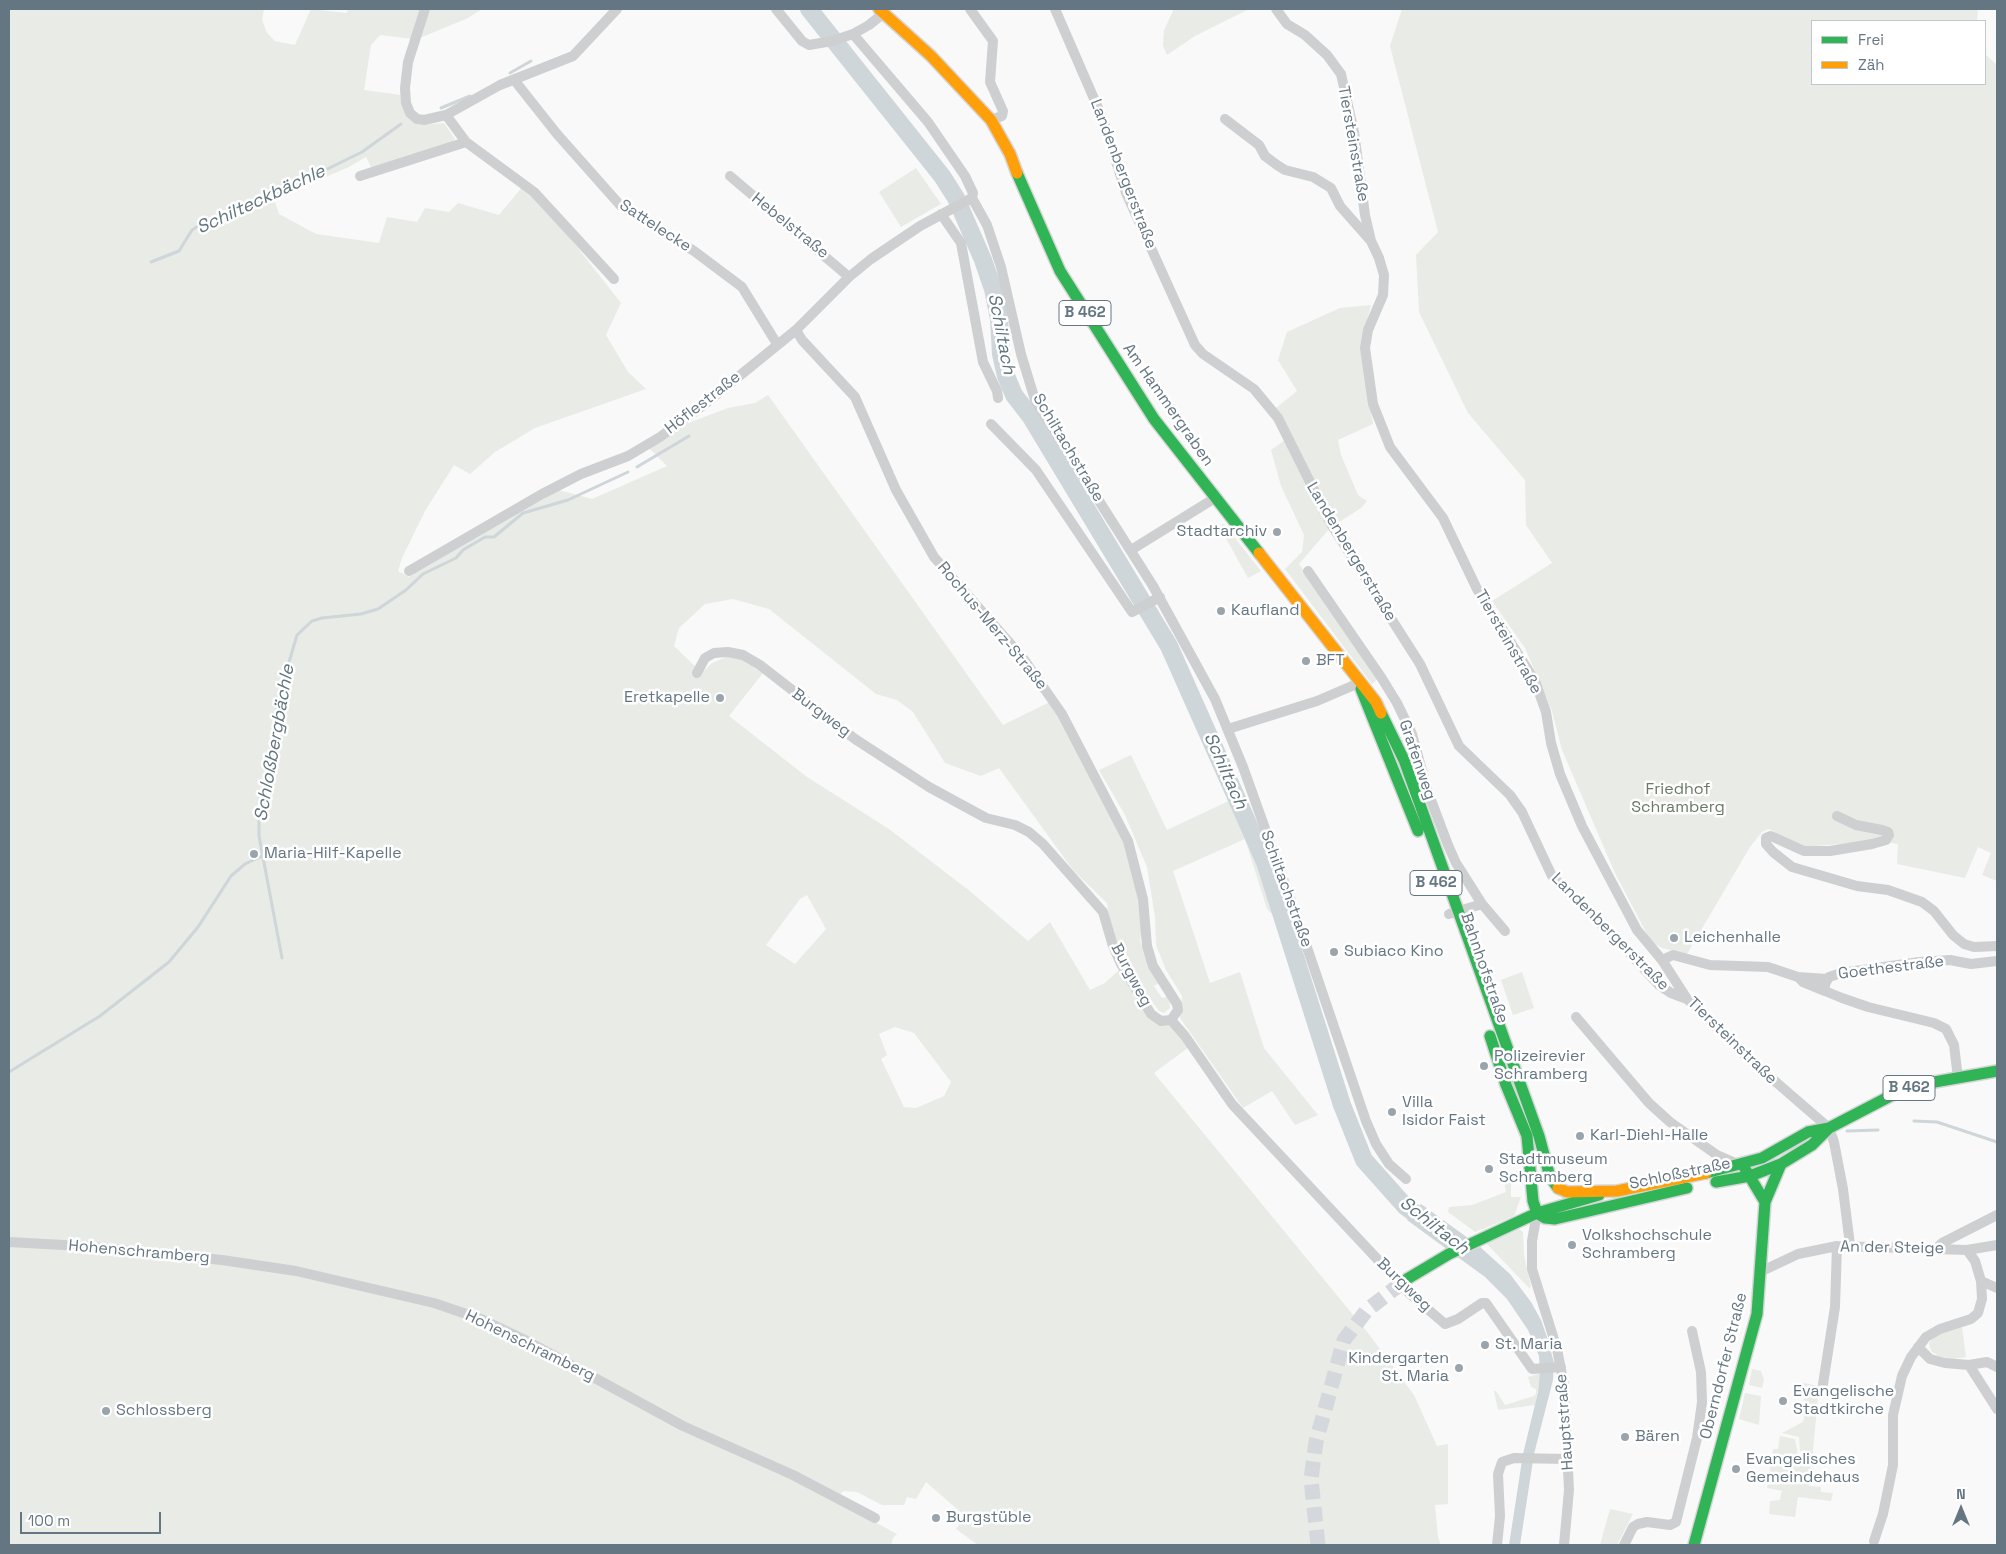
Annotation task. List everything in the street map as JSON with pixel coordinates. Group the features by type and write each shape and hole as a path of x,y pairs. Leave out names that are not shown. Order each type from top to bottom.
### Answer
{"main road":[{"name":"Am Hammergraben","path":"882,11 931,56 991,120 1010,154 1026,196 1060,271 1154,419 1360,683"},
{"name":"Bahnhofstraße","path":"1360,683 1367,709 1386,750 1453,913 1539,1136 1550,1177 1555,1186 1567,1192 1617,1191"},
{"name":"Bahnhofstraße","path":"1453,913 1506,1085 1527,1136 1533,1201 1537,1213"},
{"name":"B 462","path":"1742,1165 1781,1150 1808,1132 1829,1128 1902,1090 1997,1072"},
{"name":"B 462","path":"1781,1164 1812,1145 1829,1128"},
{"name":"Schloßstraße","path":"1537,1213 1545,1218 1555,1219 1750,1176 1781,1164"},
{"name":"Oberndorfer Straße","path":"1694,1545 1757,1314 1762,1271 1765,1202 1781,1164"},
{"path":"1742,1165 1765,1202"},
{"name":"Schloßstraße","path":"1407,1279 1449,1254 1537,1213 1617,1191 1742,1165"}],"street":[{"path":"425,9 408,62 406,103 410,113 417,119 424,120 446,115 486,92 573,56 617,9"},
{"path":"776,9 802,41 809,45 819,44 848,35 869,26 882,11"},
{"path":"970,9 992,42 990,82 1003,111 1002,116 991,120"},
{"name":"Landenbergerstraße","path":"1055,9 1102,117 1126,192 1195,345 1203,354 1254,388 1278,418 1331,524 1420,664 1459,746 1510,795 1522,812 1552,876 1630,952 1659,985 1671,993 1687,999"},
{"name":"Tiersteinstraße","path":"1276,9 1288,24 1327,55 1341,74 1354,132 1365,215 1371,241"},
{"name":"Schiltachstraße","path":"848,35 928,122 965,176 973,193 968,200 987,225 1001,267 1021,354 1035,400 1131,550 1156,599 1203,676 1228,729 1296,915 1366,1122 1376,1144 1389,1164 1406,1180"},
{"name":"Sattelecke","path":"515,81 557,134 620,205 694,251 742,287 777,344"},
{"path":"446,115 466,142 534,192 614,279"},
{"name":"Tiersteinstraße","path":"1225,118 1259,144 1265,156 1277,165 1286,170 1313,177 1331,188 1340,206 1371,241 1380,258 1384,275 1383,295 1368,330 1366,348 1373,404 1377,416 1390,447 1443,518 1477,589 1535,682 1546,712 1551,743 1560,774 1582,826 1637,930 1662,960 1687,999 1747,1057 1829,1128"},
{"path":"360,176 466,142"},
{"name":"Hebelstraße","path":"730,176 849,277"},
{"name":"Höflestraße","path":"409,571 580,474 636,452 701,407 796,330 849,277 898,240 968,200"},
{"path":"946,211 961,243 983,362 997,391 998,398"},
{"name":"Rochus-Merz-Straße","path":"796,330 802,340 855,398 896,490 934,557 1023,658 1066,722 1128,841 1144,899 1147,946 1153,966 1177,1004 1178,1010 1171,1020"},
{"path":"991,424 1036,470 1132,612 1156,599"},
{"path":"1131,550 1215,498"},
{"name":"Grafenweg","path":"1308,571 1381,677 1396,703 1412,734 1428,792 1456,863 1482,904 1505,931"},
{"name":"Burgweg","path":"697,673 705,658 714,653 728,652 743,655 760,665 855,739 929,787 986,818 1015,825 1029,832 1043,844 1103,912 1113,946 1121,964 1151,1014 1161,1021 1171,1020 1185,1036 1232,1104 1410,1294 1445,1324 1458,1319 1482,1303 1490,1305 1535,1368 1558,1367"},
{"path":"1228,729 1317,702 1360,683"},
{"path":"1837,816 1856,825 1888,832 1889,836 1886,840 1872,844 1830,851 1804,851 1771,836 1766,838 1766,844 1772,852 1792,867 1857,886 1888,890 1922,902 1934,910 1953,935 1964,944 1974,947 1997,946"},
{"path":"1453,913 1482,904"},
{"path":"1662,960 1673,955 1710,965 1768,967 1798,977 1827,979"},
{"name":"Goethestraße","path":"1958,1078 1954,1045 1946,1029 1934,1023 1868,1007 1825,991 1827,979 1841,973 1919,962 1950,960 1971,964 1997,960"},
{"path":"1798,977 1803,982 1825,991"},
{"path":"1576,1017 1649,1103 1670,1122 1717,1155 1742,1165"},
{"path":"1829,1128 1834,1142 1843,1190 1850,1245"},
{"name":"Hauptstraße","path":"1537,1213 1532,1241 1532,1269 1558,1367 1567,1459 1569,1506 1564,1545"},
{"path":"1936,1249 1942,1243 1997,1216"},
{"name":"Hohenschramberg","path":"9,1242 81,1246 222,1260 314,1275 434,1303 489,1323 683,1426 793,1475 875,1518"},
{"name":"An der Steige","path":"1762,1271 1798,1254 1837,1246 1967,1250 1997,1245"},
{"path":"1823,1384 1836,1307 1837,1246"},
{"path":"1874,1542 1883,1514 1892,1465 1891,1438 1896,1401 1902,1376 1911,1356 1926,1337 1940,1329 1971,1319 1978,1313 1982,1299 1981,1281 1975,1261 1967,1250"},
{"path":"1981,1281 1997,1288"},
{"path":"1624,1545 1633,1527 1638,1524 1650,1522 1670,1525 1676,1522 1697,1438 1702,1402 1701,1372 1692,1331"},
{"path":"1918,1348 1930,1359 1945,1363 1969,1365 1987,1362 1997,1367"},
{"path":"1969,1365 1997,1409"},
{"path":"1497,1545 1500,1516 1499,1467 1507,1459 1567,1459"}],"green space":[{"path":"9,9 264,9 262,20 267,33 275,41 295,45 311,9 346,13 349,9 423,9 413,39 380,35 371,45 364,90 401,95 408,114 420,125 444,123 455,139 447,146 372,169 366,157 349,167 274,199 279,214 316,234 379,243 387,217 417,222 425,208 449,212 458,203 499,215 523,186 570,238 621,303 606,335 628,372 646,389 535,428 495,452 470,474 454,465 425,511 402,558 398,571 409,577 422,567 559,490 592,499 667,466 649,448 686,424 728,408 755,403 768,395 1003,725 1052,701 1116,820 1132,861 1143,924 1140,940 1143,951 1161,982 1154,986 1162,998 1169,996 1170,1008 1164,1013 1159,1011 1125,964 1112,938 1107,903 1073,870 999,768 981,776 945,763 913,712 897,700 876,694 769,609 733,599 705,604 679,628 674,646 702,673 712,663 729,656 740,658 763,673 729,716 807,777 889,829 971,892 1028,941 1050,922 1090,990 1105,983 1119,970 1163,1025 1173,1026 1189,1047 1154,1073 1368,1333 1414,1395 1437,1446 1448,1444 1448,1504 1435,1505 1438,1537 1441,1545 978,1545 956,1529 965,1516 926,1482 916,1499 907,1497 904,1505 882,1505 857,1492 843,1491 836,1501 897,1534 893,1538 891,1545 9,1545","holes":["807,895 826,929 795,964 766,945 800,899","895,1027 914,1033 951,1082 944,1096 916,1108 904,1107 881,1059 887,1055 879,1034"]},
{"path":"428,9 482,9 466,19 417,39"},
{"path":"1174,9 1249,9 1195,36 1167,55 1163,46 1164,30"},
{"name":"Friedhof Schramberg","path":"1402,9 1978,9 1977,20 1811,20 1811,85 1986,85 1986,55 1997,65 1997,881 1982,875 1991,853 1978,847 1965,878 1897,864 1898,844 1878,841 1803,847 1784,840 1774,831 1768,829 1762,832 1750,847 1687,954 1662,948 1653,943 1615,873 1562,750 1552,711 1525,648 1492,601 1552,563 1526,525 1525,480 1468,413 1419,312 1416,255 1438,232 1390,46"},
{"path":"916,168 941,204 901,227 879,192"},
{"path":"1371,305 1364,333 1362,355 1373,424 1338,440 1341,455 1358,495 1367,501 1361,508 1330,528 1299,564 1379,678 1372,684 1285,569 1302,552 1304,535 1281,486 1271,450 1289,437 1276,408 1297,391 1278,360 1287,332 1340,308"},
{"path":"1224,524 1261,571 1248,578 1219,526"},
{"path":"1131,755 1167,830 1235,798 1262,865 1277,914 1273,915 1267,909 1245,839 1173,871 1210,983 1240,972 1264,1048 1318,1115 1295,1125 1272,1091 1243,1108 1180,1018 1182,996 1166,970 1156,945 1155,917 1147,867 1125,815 1099,770"},
{"path":"1522,972 1534,1008 1513,1015 1501,980"},
{"path":"1517,1171 1517,1175 1511,1176 1511,1197 1521,1197 1514,1216 1475,1232 1448,1212 1449,1207 1472,1205 1506,1192 1503,1177"},
{"path":"1519,1229 1523,1232 1524,1255 1531,1287 1529,1288 1486,1243"},
{"path":"1962,1327 1966,1357 1952,1359 1938,1356 1931,1351 1929,1343 1934,1336"},
{"path":"1752,1369 1761,1371 1764,1380 1762,1388 1749,1385"},
{"path":"1541,1373 1535,1405 1498,1410 1494,1391 1496,1391 1505,1405 1534,1396 1536,1389 1531,1387 1528,1377"},
{"path":"1803,1383 1819,1386 1813,1450 1815,1464 1807,1461 1806,1453 1800,1451 1799,1437 1782,1433 1803,1422 1807,1406 1801,1393"},
{"path":"1745,1393 1761,1396 1759,1425 1739,1419"},
{"path":"1780,1436 1795,1439 1798,1455 1803,1457 1811,1468 1809,1486 1821,1487 1821,1492 1833,1493 1831,1501 1798,1497 1795,1517 1769,1514 1770,1501 1780,1500 1783,1491 1767,1488 1773,1449 1778,1449"},
{"path":"1610,1509 1633,1514 1617,1545 1600,1545"}],"water":[{"path":"1421,1204 1479,1246 1510,1274 1531,1302 1541,1320 1548,1340 1554,1363 1553,1380 1534,1454 1520,1545 1509,1545 1523,1454 1538,1392 1539,1356 1528,1330 1507,1299 1485,1277 1407,1220"}],"waterway":[{"name":"Schiltach","path":"809,9 942,176 956,198 983,260 993,289 999,319 1001,354 1006,376 1014,395 1031,417 1169,646 1265,862 1342,1105 1364,1160 1405,1206 1433,1227"},
{"name":"Schilteckbächle","path":"510,73 531,61"},
{"name":"Schilteckbächle","path":"441,108 470,96"},
{"name":"Schilteckbächle","path":"151,262 179,251 192,230 208,220 256,204 362,152 401,124"},
{"name":"Schloßbergbächle","path":"637,467 689,436"},
{"name":"Schloßbergbächle","path":"282,958 259,836 259,822 279,696 297,635 312,621 322,618 361,614 378,609 406,590 423,574 456,558 463,550 485,537 494,537 523,513 568,500 628,472"},
{"path":"9,1072 100,1016 169,962 198,927 231,876 245,864 262,856"},
{"path":"1914,1121 1937,1122 1997,1142"},
{"path":"1847,1131 1878,1130"}],"tunnel":[{"path":"1318,1545 1311,1479 1316,1442 1344,1340 1367,1310 1407,1279"}],"traffic: fast":[{"path":"1017,173 1060,271 1154,419 1259,553"},
{"path":"1361,689 1418,831"},
{"path":"1381,713 1404,760 1539,1136 1550,1177 1558,1188"},
{"path":"1490,1036 1506,1085 1527,1136 1533,1201 1537,1213 1545,1218 1555,1219 1687,1188"},
{"path":"1716,1182 1750,1176 1781,1164 1812,1145 1829,1128 1902,1090 1923,1084 1997,1071"},
{"path":"1706,1173 1762,1158 1808,1132 1829,1128"},
{"path":"1694,1545 1757,1314 1765,1202 1781,1164"},
{"path":"1744,1167 1765,1202"},
{"path":"1407,1279 1449,1254 1537,1213 1599,1195"}],"traffic: slow":[{"path":"879,9 931,56 991,120 1010,154 1017,173"},
{"path":"1259,553 1376,702 1381,713"},
{"path":"1558,1188 1567,1192 1617,1191 1706,1173"}],"place":[{"name":"Stadtarchiv","path":"1277,532"},
{"name":"Kaufland","path":"1221,611"},
{"name":"BFT","path":"1306,661"},
{"name":"Eretkapelle","path":"720,698"},
{"name":"Maria-Hilf-Kapelle","path":"254,854"},
{"name":"Leichenhalle","path":"1674,938"},
{"name":"Subiaco Kino","path":"1334,952"},
{"name":"Polizeirevier Schramberg","path":"1484,1066"},
{"name":"Villa Isidor Faist","path":"1392,1112"},
{"name":"Karl-Diehl-Halle","path":"1580,1136"},
{"name":"Stadtmuseum Schramberg","path":"1489,1169"},
{"name":"Volkshochschule Schramberg","path":"1572,1245"},
{"name":"St. Maria","path":"1485,1345"},
{"name":"Kindergarten St. Maria","path":"1459,1368"},
{"name":"Evangelische Stadtkirche","path":"1783,1401"},
{"name":"Schlossberg","path":"106,1411"},
{"name":"Bären","path":"1625,1437"},
{"name":"Evangelisches Gemeindehaus","path":"1736,1469"},
{"name":"Burgstüble","path":"936,1518"}]}
